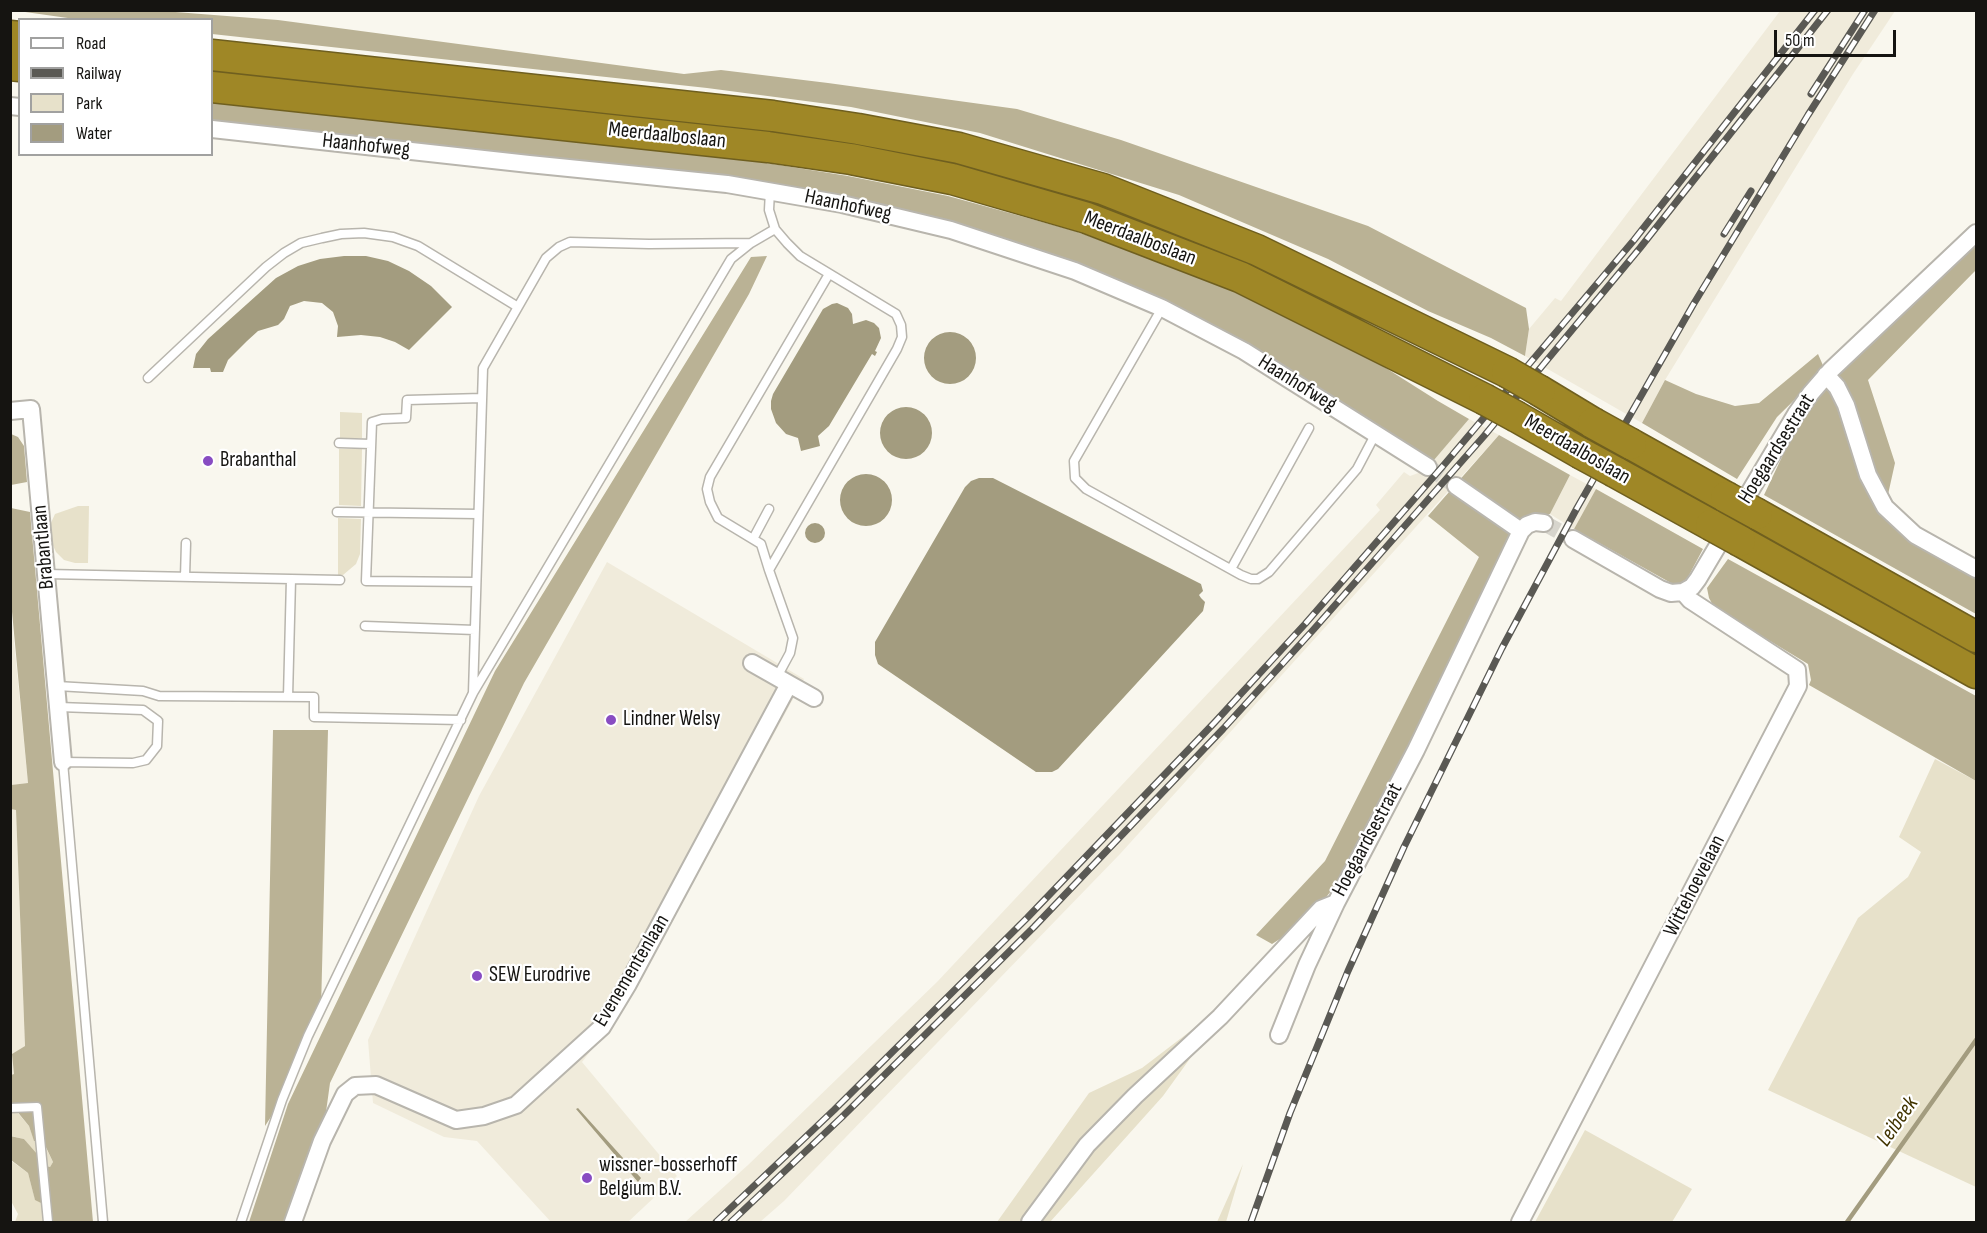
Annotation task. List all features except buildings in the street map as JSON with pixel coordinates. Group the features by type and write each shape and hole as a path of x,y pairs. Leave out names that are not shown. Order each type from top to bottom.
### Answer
{"highway":[{"name":"Meerdaalboslaan","path":"213,55 773,116 960,148 1103,189 1257,250 1507,372 1593,423 1977,637"},
{"name":"Meerdaalboslaan","path":"213,87 768,147 851,159 952,179 1087,218 1240,277 1484,399 1977,673"}],"street":[{"name":"Haanhofweg","path":"213,129 770,190 842,204 951,230 1075,271 1162,308 1244,351 1428,467"},
{"name":"Hoegaardsestraat","path":"1683,592 1692,587 1698,579 1796,414 1826,375 1977,233"},
{"path":"1826,375 1837,387 1846,405 1868,475 1884,507 1915,535 1977,569"},
{"name":"Brabantlaan","path":"10,411 32,409 63,762"},
{"path":"1456,486 1521,531 1527,525 1535,522 1544,523"},
{"name":"Hoegaardsestraat","path":"1030,1222 1087,1145 1135,1096 1221,1017 1321,909 1336,903 1416,750 1521,531"},
{"path":"1573,539 1660,589 1671,593 1683,592"},
{"name":"Wittehoevelaan","path":"1520,1222 1798,686 1797,670 1690,600 1683,592"},
{"path":"752,663 814,698"},
{"name":"Evenementenlaan","path":"293,1222 322,1141 345,1094 355,1086 376,1085 456,1120 484,1116 516,1105 602,1027 628,984 783,680"},
{"path":"1279,1035 1307,964 1336,903"}],"lane":[{"path":"769,570 902,337 901,325 896,314 800,256 775,229 769,210 770,190"},
{"path":"241,1222 282,1100 308,1036 473,693 731,259 740,250 775,229"},
{"path":"148,378 266,267 284,253 302,243 341,234 364,233 393,237 418,246 518,306"},
{"path":"473,693 483,368 546,258 559,247 570,242 751,243"},
{"path":"783,680 793,638 760,544 718,518 710,502 707,489 710,477 829,274"},
{"path":"1162,308 1076,456 1073,472 1078,482 1086,489 1231,569 1251,579 1258,579 1265,575 1357,469 1376,434"},
{"path":"477,582 366,581 372,422 382,418 406,418 407,400 482,398"},
{"path":"1231,569 1309,428"},
{"path":"339,443 371,444"},
{"path":"753,539 769,509"},
{"path":"337,512 478,514"},
{"path":"185,577 186,543"},
{"path":"46,574 340,580"},
{"path":"288,697 291,579"},
{"path":"365,626 475,630"},
{"path":"57,686 143,691 159,696 314,697 314,717 461,720"},
{"path":"59,707 143,710 158,721 157,746 146,760 133,763 63,762 103,1222"},
{"path":"10,1108 37,1107 48,1222"}],"shaded area":[{"path":"11,10 150,10 278,20 684,74 721,70 1017,109 1121,140 1368,226 1526,308 1529,329 1525,356 1491,338 1428,311 1328,259 1179,195 980,133 851,107 707,88 213,34 213,18 68,18"},
{"path":"1780,11 1895,11 1853,74 1665,380 1642,423 1525,356 1529,329 1555,298 1561,301"},
{"path":"213,103 754,161 848,176 948,196 1075,231 1239,291 1351,346 1469,419 1434,460 1428,461 1164,304 793,188 213,127"},
{"path":"1976,240 1976,270 1868,380 1895,463 1885,508 1976,577 1976,614 1764,495 1788,444 1820,394 1835,376"},
{"path":"767,256 749,294 524,683 330,1083 322,1141 293,1222 249,1222 288,1104 495,671 751,257"},
{"path":"1818,354 1825,370 1777,417 1737,479 1642,423 1665,380 1696,394 1735,406 1759,403"},
{"path":"1469,419 1499,435 1120,854 784,1201 760,1222 685,1222 748,1165 937,982 1380,510 1376,505 1404,472 1410,476 1424,471"},
{"path":"11,434 18,437 24,446 27,482 11,485"},
{"path":"1499,435 1570,475 1550,514 1519,521 1415,743 1340,880 1305,923 1272,944 1256,935 1325,861 1479,557 1428,516"},
{"path":"1570,475 1596,489 1574,529 1550,514"},
{"path":"1596,489 1703,549 1687,579 1680,583 1671,583 1574,529"},
{"path":"11,508 30,512 93,1222 46,1222 45,1205 35,1200 28,1173 11,1160 10,1136 24,1139 43,1165 50,1167 53,1162 43,1141 34,1141 29,1126 11,1104 11,1075 14,1074 12,1054 25,1046 16,810 11,809 11,785 28,783 11,601"},
{"path":"1728,559 1976,696 1976,781 1809,685 1811,680 1808,664 1714,607 1707,588"},
{"path":"607,562 804,679 624,1009 582,1062 677,1176 628,1222 551,1222 477,1141 444,1137 373,1103 368,1040 479,796"},
{"path":"10,601 28,783 11,785 10,785"},
{"path":"273,730 328,730 321,1009 282,1100 265,1126"},
{"path":"11,809 16,809 25,1046 13,1054 14,1074 11,1075"}],"green space":[{"path":"340,412 362,413 362,438 340,438"},
{"path":"339,449 362,449 361,506 339,505"},
{"path":"78,506 89,506 88,563 64,560 56,552 50,539 50,525 55,514"},
{"path":"338,518 361,519 360,554 356,564 343,575 338,575"},
{"path":"1935,759 1976,781 1976,1187 1768,1090 1858,918 1908,877 1921,852 1899,837"},
{"path":"1252,984 1220,1017 1163,1096 1050,1222 997,1222 1089,1093 1142,1068"},
{"path":"10,1104 29,1126 34,1140 42,1140 53,1162 50,1167 43,1165 24,1139 11,1136"},
{"path":"1585,1130 1692,1189 1672,1222 1535,1222"},
{"path":"10,1160 28,1173 35,1199 45,1205 46,1222 15,1222 18,1214 11,1201"},
{"path":"1243,1164 1226,1222 1217,1222"}],"water":[{"path":"366,256 388,261 409,271 431,286 452,307 409,350 380,337 361,335 337,337 338,326 333,312 322,303 304,301 290,306 284,319 278,325 258,331 228,360 223,372 211,372 210,368 193,368 196,354 208,339 276,278 298,266 320,259"},
{"path":"837,303 848,308 852,314 853,324 866,320 874,323 879,328 881,338 875,356 872,354 829,426 818,436 820,446 801,451 798,438 786,434 776,423 771,401 823,309"},
{"path":"950,332 960,334 968,340 974,348 976,358 974,368 968,376 960,382 950,384 940,382 932,376 926,368 924,358 926,348 932,340 940,334"},
{"path":"906,407 916,409 924,415 930,423 932,433 930,443 924,451 916,457 906,459 896,457 888,451 882,443 880,433 882,423 888,415 896,409"},
{"path":"866,474 876,476 884,482 890,490 892,500 890,510 884,518 876,524 866,526 856,524 848,518 842,510 840,500 842,490 848,482 856,476"},
{"path":"979,478 993,478 1201,584 1203,591 1199,595 1205,602 1203,611 1058,769 1052,772 1036,772 878,664 875,655 875,642 965,487 971,481"},
{"path":"811,523 819,523 825,529 825,537 819,543 811,543 805,537 805,529"},
{"path":"578,1108 641,1178 638,1182 576,1109"}],"waterway":[{"name":"Leibeek","path":"1847,1222 1976,1040"}],"tunnel":[{"path":"1428,467 1456,486"},
{"path":"1544,523 1573,539"}],"railway":[{"path":"716,1222 834,1110 1027,918 1215,722 1305,624 1443,466 1634,240 1815,10"},
{"path":"731,1222 842,1117 1034,927 1223,729 1314,629 1484,436 1640,248 1828,10"},
{"path":"1811,94 1865,10"},
{"path":"1251,1222 1290,1113 1348,971 1404,847 1502,648 1577,508 1693,305 1808,115 1875,10"},
{"path":"1724,234 1751,191"}],"place":[{"name":"Brabanthal","path":"208,461"},
{"name":"Lindner Welsy","path":"611,720"},
{"name":"SEW Eurodrive","path":"477,976"},
{"name":"wissner-bosserhoff Belgium B.V.","path":"587,1178"}]}
